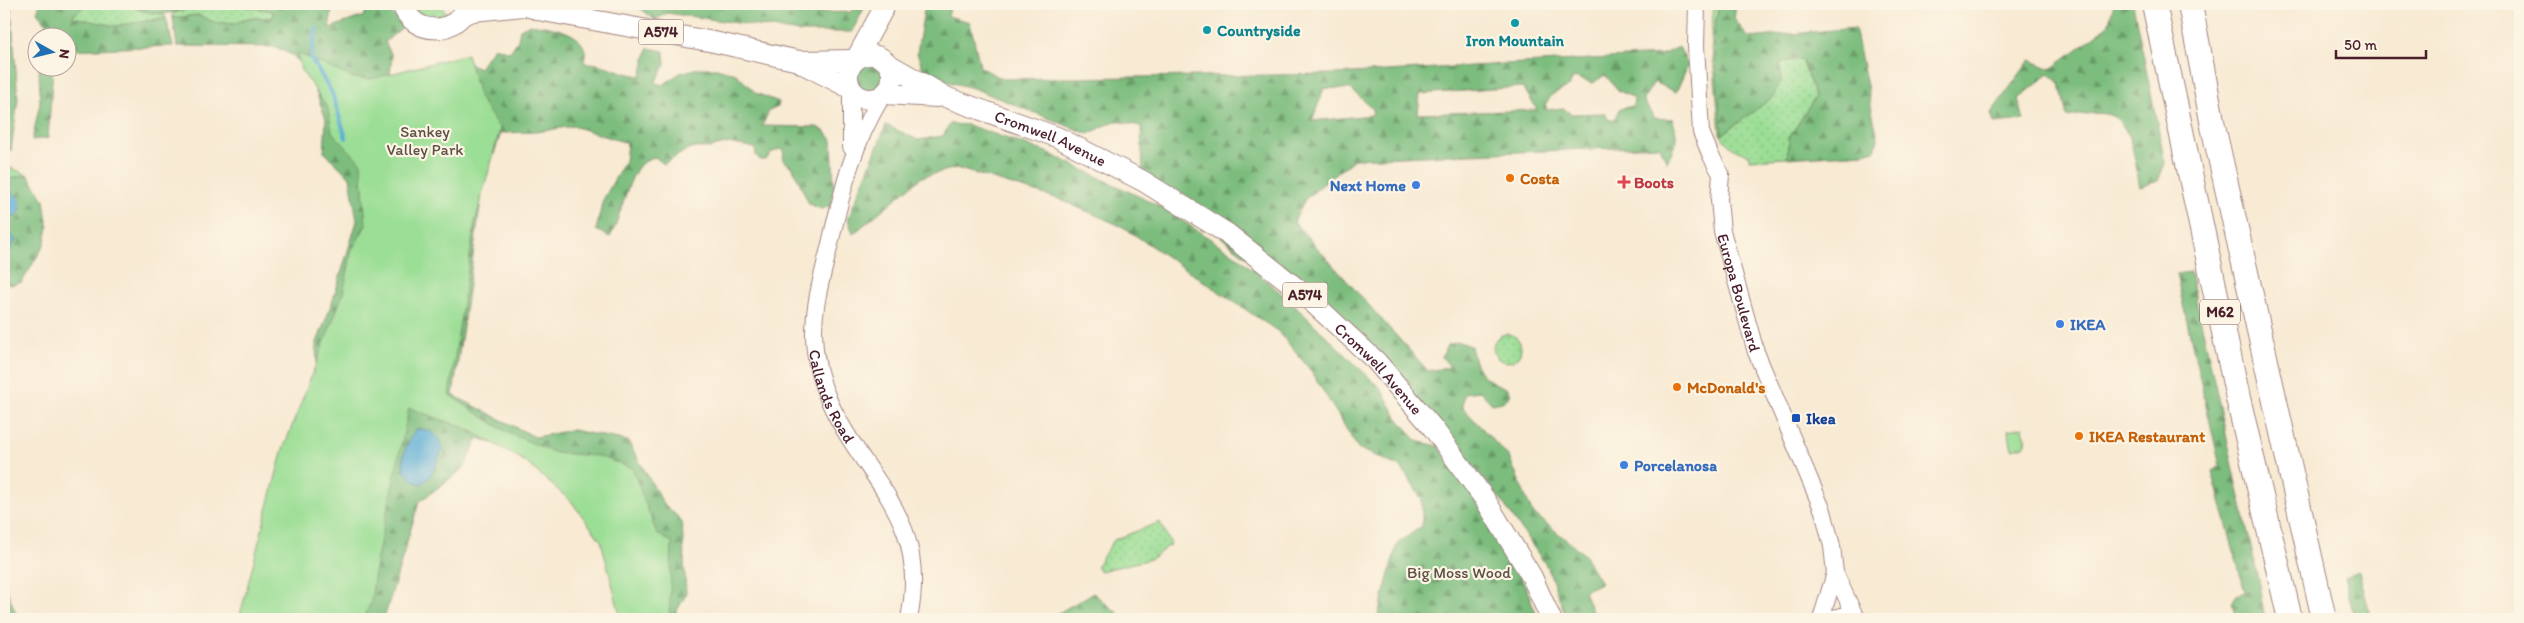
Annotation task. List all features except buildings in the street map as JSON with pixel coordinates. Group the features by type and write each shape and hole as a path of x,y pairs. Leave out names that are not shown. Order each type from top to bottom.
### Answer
{"highway":[{"name":"M62","path":"2154,4 2234,379 2290,619"},
{"name":"M62","path":"2190,4 2213,126 2324,619"},
{"path":"2196,4 2213,126"}],"main road":[{"path":"851,89 847,73 887,4"},
{"path":"883,95 891,83 892,77 884,44 887,4"},
{"name":"A574","path":"399,6 418,25 437,29 455,22 465,10 473,11 521,5 714,42 799,61 855,59 869,54 882,58 888,63"},
{"name":"A574","path":"799,61 851,89 862,98 876,98 883,95"},
{"name":"Cromwell Avenue","path":"888,63 948,98 1057,137 1143,181 1228,234 1299,290 1376,361 1433,428 1484,498 1532,577 1551,619"},
{"name":"Cromwell Avenue","path":"883,95 904,94 948,98"}],"street":[{"name":"Europa Boulevard","path":"1697,4 1696,46 1701,132 1711,156 1722,174 1719,200 1722,231 1756,352 1823,511 1832,546 1835,573 1858,618"},
{"name":"Callands Road","path":"851,89 853,120 851,159"},
{"name":"Callands Road","path":"883,95 870,114 851,159 818,294 814,334 815,352 823,386 830,403 894,504 905,532 913,585 909,619"},
{"name":"Europa Boulevard","path":"1821,619 1835,573"},
{"path":"1829,619 1846,615 1858,618"}],"green space":[{"path":"4,4 11,4 18,100 11,150 4,152"},
{"path":"40,4 93,4 84,6 72,17 115,26 166,18 173,46 78,50 78,28 46,28 48,25 37,12"},
{"path":"93,4 131,4 137,9 165,15 166,18 115,26 72,17 84,6"},
{"path":"131,4 193,4 179,11 153,13"},
{"path":"193,4 231,4 274,11 273,18 249,18 233,24 213,22 198,15 173,18 172,14 186,9"},
{"path":"231,4 333,4 329,28 364,16 368,4 371,4 391,13 405,25 385,42 392,56 379,177 381,239 317,369 316,345 332,303 357,221 350,177 324,152 326,119 312,81 294,56 276,47 177,46 173,18 198,15 213,22 233,24 249,18 273,18 273,11"},
{"path":"425,4 439,4 449,16 429,19 415,11"},
{"path":"635,4 746,4 790,13 851,12 856,4 866,4 852,32 800,32 667,13 655,20"},
{"path":"925,4 951,4 948,16 970,22 980,67 1003,79 1335,74 1661,55 1679,47 1688,65 1676,92 1654,82 1643,100 1654,118 1673,119 1677,140 1667,162 1659,146 1354,159 1305,199 1294,222 1428,371 1450,367 1442,357 1447,345 1459,342 1471,346 1475,363 1482,374 1492,382 1508,389 1510,396 1502,402 1492,404 1480,391 1464,393 1463,408 1509,457 1532,512 1584,554 1601,583 1584,591 1595,619 1567,619 1548,568 1501,500 1405,383 1143,175 1141,126 1115,121 1088,134 973,88 926,76 917,53","holes":["1605,75 1619,91 1634,98 1633,106 1619,109 1615,119 1609,120 1604,113 1571,114 1563,108 1546,110 1550,97 1568,87 1574,77 1593,83","1523,87 1537,110 1418,114 1420,94","1324,88 1351,89 1373,109 1372,115 1312,121"]},
{"path":"1714,4 1719,4 1713,35 1780,80 1780,62 1802,59 1815,97 1789,138 1787,158 1749,160 1749,154 1732,148 1720,134 1711,35"},
{"path":"1719,4 1736,4 1734,19 1749,38 1855,28 1878,139 1875,150 1864,153 1787,158 1789,138 1815,97 1802,59 1780,62 1781,80 1773,97 1722,135 1713,35"},
{"path":"2114,4 2133,4 2165,163 2158,181 2140,187 2131,144 2122,124 2115,118 2101,113 2067,117 2060,83 2049,74 2018,99 2024,120 1994,123 1991,113 2030,60 2051,69 2108,26"},
{"path":"530,24 562,30 577,38 585,51 584,63 598,64 633,75 641,76 648,48 664,51 665,65 655,83 663,85 680,73 699,68 717,68 736,74 756,93 779,102 778,107 769,111 762,126 817,127 826,132 832,140 834,186 831,206 821,209 809,204 793,168 783,160 784,150 780,149 771,153 766,160 760,160 756,155 755,148 729,143 709,148 690,148 664,164 655,157 641,164 636,170 628,188 618,220 610,237 596,230 603,200 625,161 627,143 573,126 536,132 501,133 483,187 453,395 535,437 573,430 628,441 663,503 682,521 686,595 672,619 627,619 594,513 506,448 478,438 464,468 419,502 384,619 331,619 464,61 479,68 494,47 510,52 518,40 520,29"},
{"name":"Sankey Valley Park","path":"297,53 353,78 371,79 467,54 480,99 500,129 475,222 449,395 506,432 556,453 598,456 632,468 657,534 672,542 669,619 621,619 601,541 571,501 523,460 466,428 409,408 376,562 371,602 363,619 239,619 282,452 343,294 352,250 366,225 361,163 332,132 328,108 301,70"},
{"path":"870,63 880,67 884,77 880,87 870,91 860,87 856,77 860,67"},
{"path":"39,78 52,78 48,138 32,140 40,103"},
{"name":"Big Moss Wood","path":"950,124 968,125 1046,152 1159,206 1237,256 1289,300 1382,390 1397,417 1417,441 1438,446 1490,522 1526,587 1538,619 1377,619 1397,544 1422,526 1422,500 1402,468 1358,448 1311,371 1279,332 1123,227 1059,199 956,168 922,177 853,234 848,219 886,125 918,140 943,136"},
{"path":"4,165 28,175 11,178 4,185"},
{"path":"28,175 44,200 48,228 44,245 22,282 11,285 4,283 4,185 11,178"},
{"path":"2190,272 2257,574 2265,619 2176,619 2235,615 2232,603 2236,595 2245,592 2212,471 2220,466 2176,274"},
{"path":"1507,334 1517,338 1521,348 1517,358 1507,362 1497,358 1493,348 1497,338"},
{"path":"2023,427 2026,443 2024,446 2012,449 2008,430"},
{"path":"1160,522 1171,544 1151,559 1101,571 1096,567 1114,540"},
{"path":"2359,571 2371,619 2355,619 2344,577"},
{"path":"4,583 18,619 4,619"},
{"path":"1093,593 1125,619 1048,619"}],"water":[{"path":"4,188 19,197 21,209 15,217 6,219 4,228"},
{"path":"4,228 16,240 4,258"},
{"path":"416,429 433,433 443,449 430,477 421,484 407,474 403,460 407,444"}],"waterway":[{"path":"316,28 311,58 332,93 346,138"}],"place":[{"name":"Iron Mountain","path":"1515,23"},
{"name":"Countryside","path":"1207,30"},
{"name":"Costa","path":"1510,178"},
{"name":"Boots","path":"1624,182"},
{"name":"Next Home","path":"1416,185"},
{"name":"IKEA","path":"2060,324"},
{"name":"McDonald's","path":"1677,387"},
{"name":"Ikea","path":"1796,418"},
{"name":"IKEA Restaurant","path":"2079,436"},
{"name":"Porcelanosa","path":"1624,465"}]}
